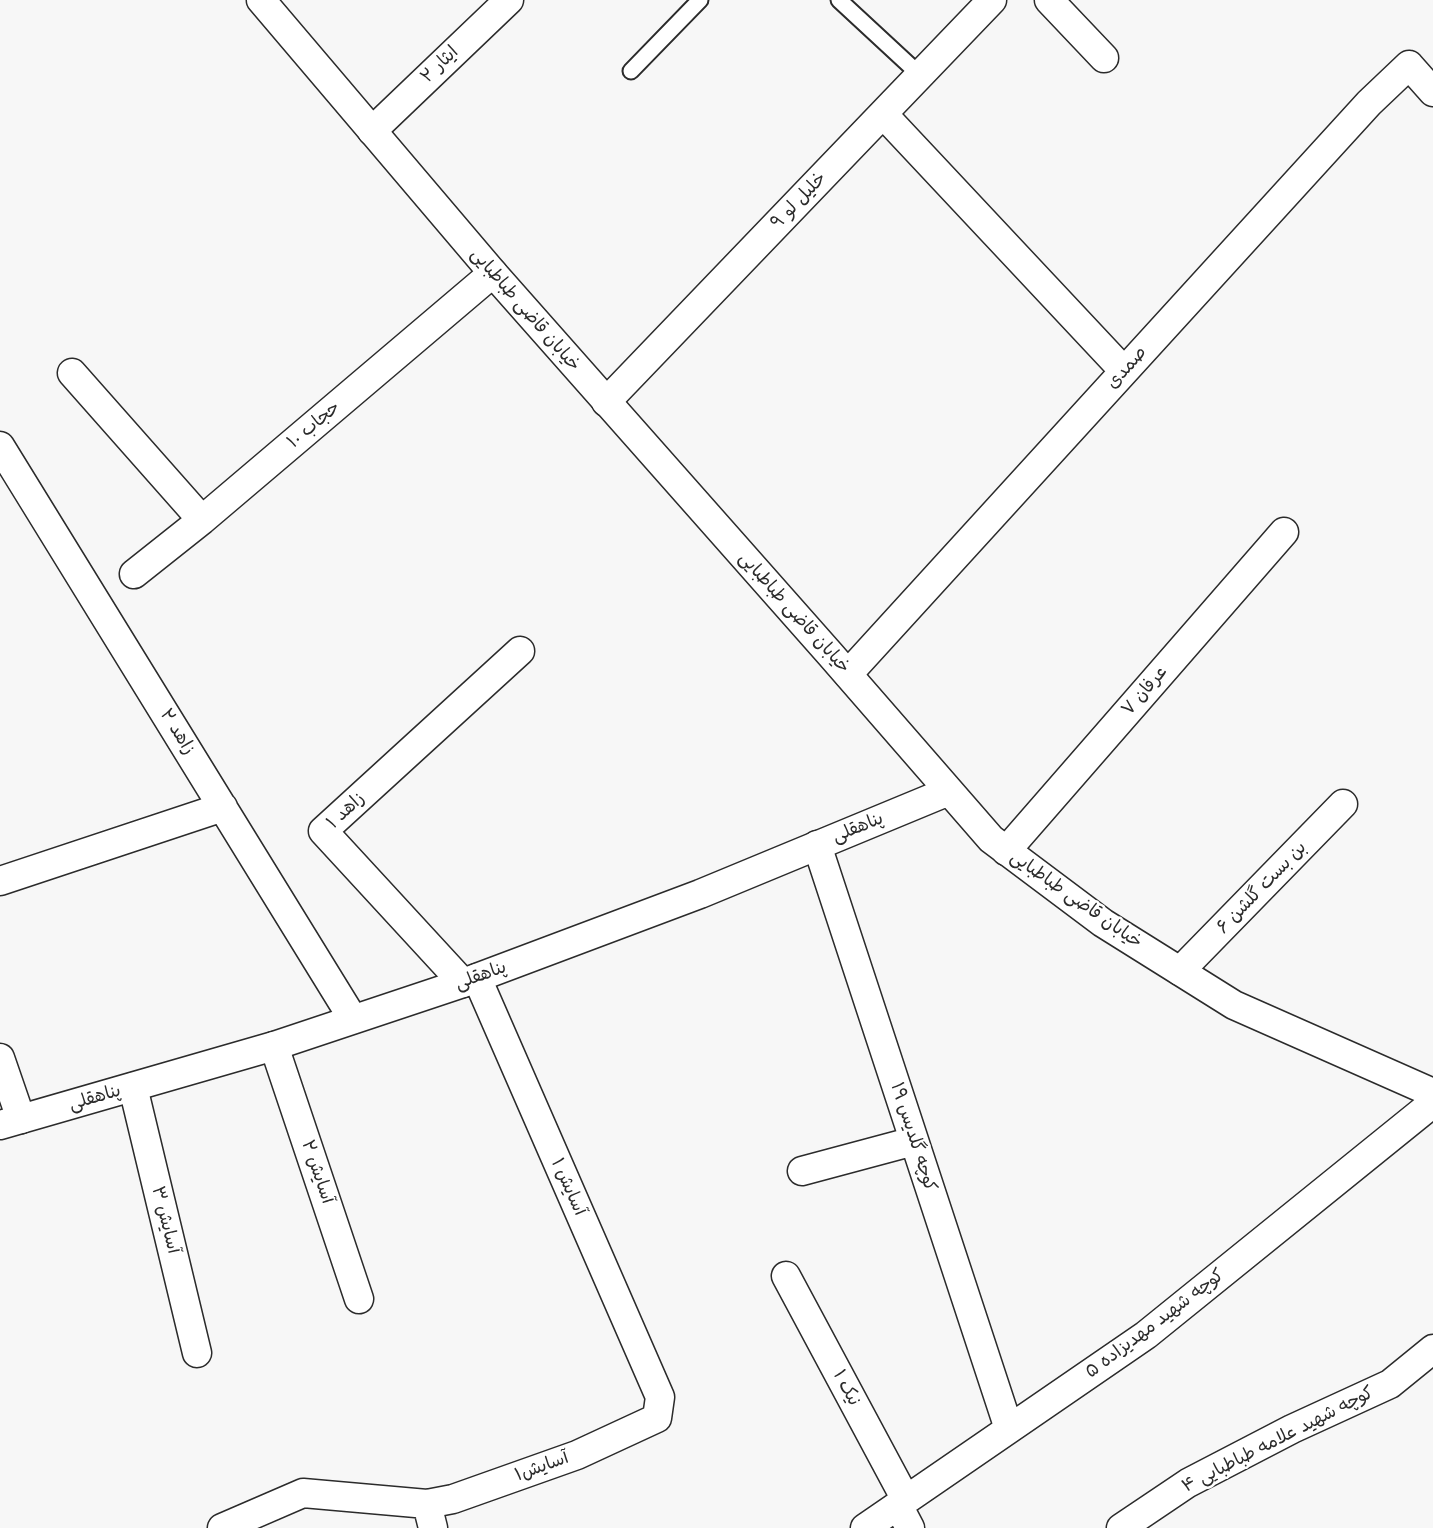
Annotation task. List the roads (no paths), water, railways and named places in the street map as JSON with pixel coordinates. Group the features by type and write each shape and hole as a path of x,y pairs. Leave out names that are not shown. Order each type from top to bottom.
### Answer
{"street":[{"name":"خیابان قاضی طباطبایی","path":"261,0 493,274 991,838 1104,923 1234,1005 1433,1094"},
{"name":"ایثار ۲","path":"372,131 509,0"},
{"name":"خلیل لو ۹","path":"606,402 992,0"},
{"path":"1049,0 1104,58"},
{"path":"1421,64 1433,92"},
{"name":"صمدی","path":"848,674 1369,103 1421,64"},
{"path":"883,114 1124,372"},
{"name":"حجاب ۱۰","path":"134,574 202,520 493,274"},
{"path":"72,373 202,520"},
{"name":"زاهد ۲","path":"0,446 354,1020"},
{"name":"عرفان ۷","path":"1006,850 1284,532"},
{"name":"زاهد ۱","path":"470,980 323,831 520,651"},
{"name":"پناهقلی","path":"10,1122 274,1046 470,980 700,894 949,791"},
{"name":"بن بست گلشن ۶","path":"1180,971 1344,804"},
{"path":"0,881 223,806"},
{"name":"کوچه گلدیس ۱۹","path":"817,845 1009,1429"},
{"name":"آسایش ۱","path":"470,980 660,1397"},
{"name":"آسایش ۲","path":"274,1046 359,1299"},
{"path":"0,1058 10,1122"},
{"name":"آسایش ۳","path":"132,1087 198,1353"},
{"name":"کوچه شهید مهدیزاده ۵","path":"865,1528 904,1511 1009,1429 1146,1335 1433,1103"},
{"path":"802,1171 914,1141"},
{"name":"نیک ۱","path":"786,1276 904,1511"},
{"name":"کوچه شهید علامه طباطبایی ۴","path":"1121,1528 1151,1519 1188,1483 1292,1429 1390,1384 1433,1348"},
{"name":"آسایش۱","path":"430,1516 453,1499 577,1455 657,1418 660,1397"},
{"path":"222,1528 303,1493 430,1516"}],"lane":[{"path":"631,70 700,0"},
{"path":"839,0 920,75"}]}
